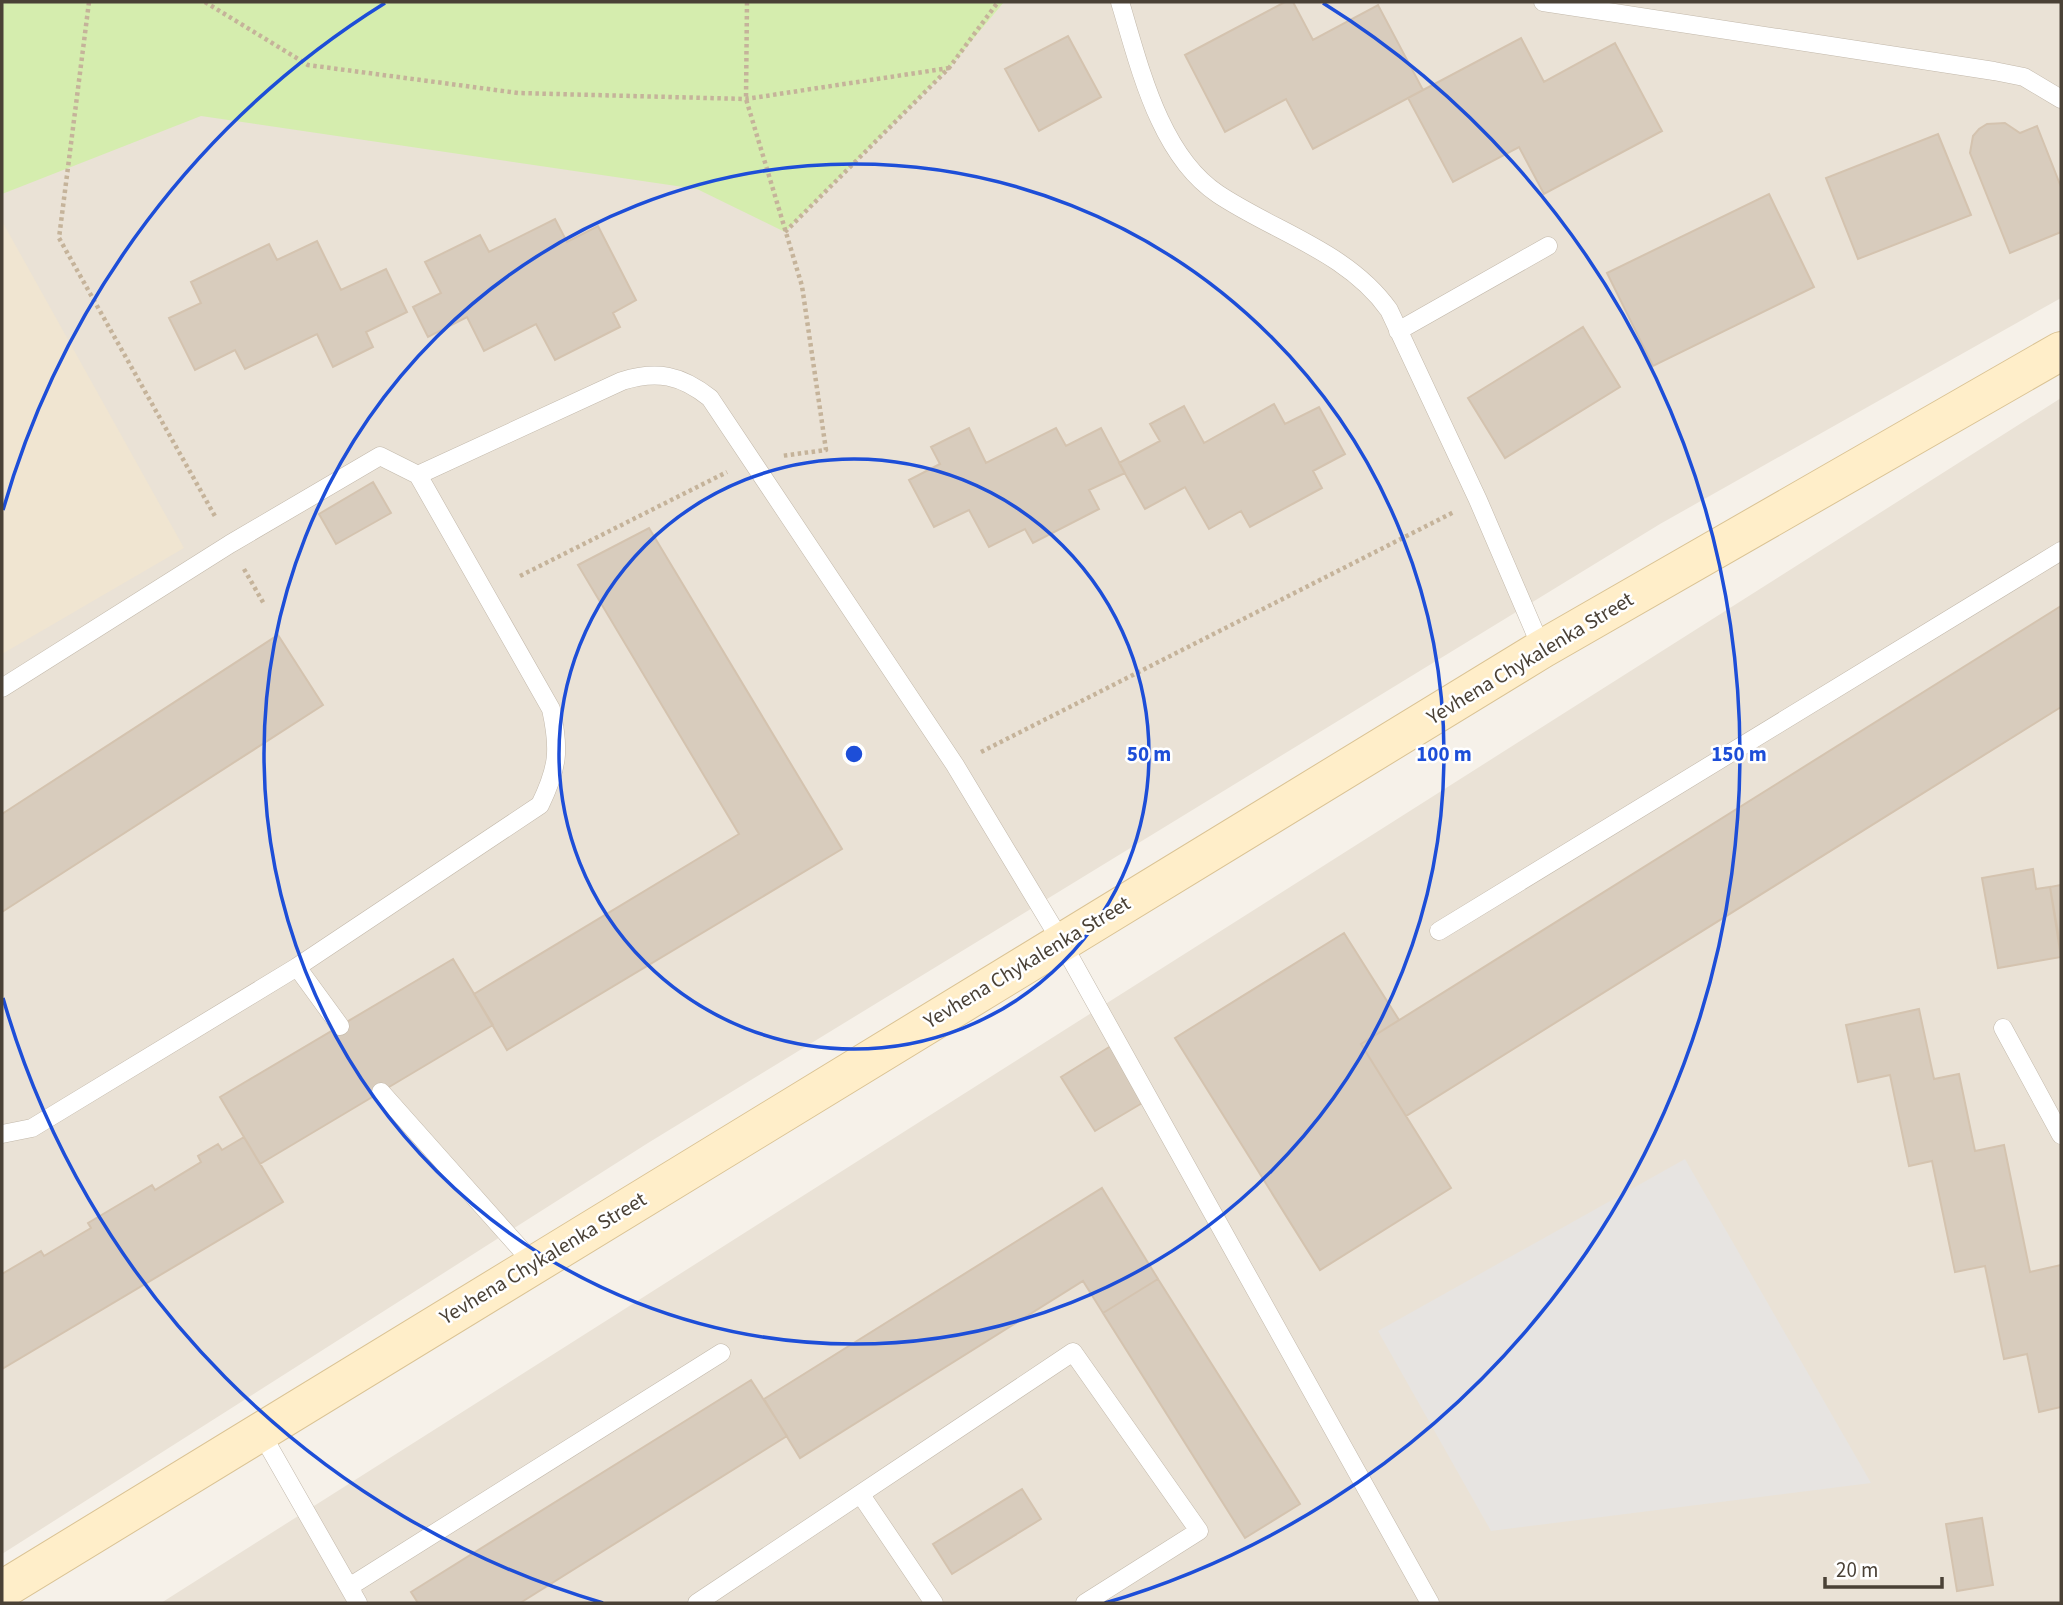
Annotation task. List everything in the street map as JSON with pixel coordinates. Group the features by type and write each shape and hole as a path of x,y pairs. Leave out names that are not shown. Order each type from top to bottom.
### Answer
{"main road":[{"name":"Yevhena Chykalenka Street","path":"2,1590 1542,649 2061,351"}],"lane":[{"path":"1120,2 1145,91 1167,134 1191,168 1215,192 1346,266 1372,286 1398,331 1478,500 1542,649"},
{"path":"1543,2 1994,71 2024,77 2061,99"},
{"path":"1398,331 1548,246"},
{"path":"418,475 622,381 645,374 668,375 691,383 709,398 955,765 1062,940 1430,1603"},
{"path":"2,688 230,544 380,456 418,475 551,709 558,741 555,775 540,805 297,967 32,1128 2,1133"},
{"path":"1439,931 2061,551"},
{"path":"297,967 340,1026"},
{"path":"2003,1028 2061,1135"},
{"path":"381,1092 534,1264"},
{"path":"697,1603 1073,1352 1199,1531 1085,1603"},
{"path":"349,1587 721,1353"},
{"path":"260,1432 358,1603"},
{"path":"861,1494 934,1603"}],"path":[{"path":"89,2 59,237 264,604"},
{"path":"205,2 307,65 518,93 746,99 949,68"},
{"path":"520,576 751,460 826,450 802,286 746,99 747,2"},
{"path":"785,232 949,68 998,2"},
{"path":"955,765 1478,500"}],"shaded area":[{"path":"2,2 2061,2 2061,298 1660,524 648,1143 2,1554"},
{"path":"2,221 184,548 2,654"},
{"path":"2061,398 2061,1603 161,1603"},
{"path":"1685,1159 1871,1483 1491,1531 1378,1331"}],"green space":[{"path":"2,2 1004,2 949,68 785,232 697,189 201,116 2,194"}],"building":[{"path":"1285,2 1293,2 1313,40 1378,5 1423,90 1313,149 1286,99 1225,132 1185,55"},
{"path":"1068,36 1101,97 1039,131 1005,69"},
{"path":"1521,38 1544,82 1615,43 1662,131 1544,194 1519,147 1453,182 1408,98"},
{"path":"2005,123 2020,133 2037,126 2061,187 2061,232 2010,253 1970,153 1973,136 1979,129 1987,124"},
{"path":"1938,134 1971,215 1858,259 1826,178"},
{"path":"1769,194 1814,287 1653,366 1607,273"},
{"path":"555,219 567,242 598,226 636,300 613,313 620,327 555,360 536,324 484,351 467,317 428,337 413,307 441,293 425,262 480,235 489,252"},
{"path":"317,241 341,290 386,269 407,312 366,332 373,347 333,367 317,334 245,369 235,350 195,370 169,318 201,303 191,282 269,244 277,260"},
{"path":"1583,327 1620,387 1505,458 1468,398"},
{"path":"1274,404 1285,424 1319,407 1345,454 1313,471 1322,488 1250,527 1241,511 1209,529 1185,487 1145,509 1119,463 1160,441 1150,424 1184,406 1204,443"},
{"path":"969,428 986,463 1056,428 1066,446 1101,428 1125,473 1089,490 1099,509 1033,543 1025,529 989,547 969,510 934,527 909,480 940,464 931,447"},
{"path":"373,482 391,513 336,544 319,514"},
{"path":"649,528 842,849 507,1050 474,994 739,834 578,565"},
{"path":"2061,606 2061,707 1406,1116 1361,1044"},
{"path":"278,635 323,705 2,912 2,814"},
{"path":"2033,869 2036,889 2050,887 2061,957 1998,968 1982,878"},
{"path":"2061,885 2061,950 2050,887"},
{"path":"1344,933 1399,1020 1361,1044 1451,1188 1320,1270 1175,1038"},
{"path":"453,959 493,1025 260,1164 220,1097"},
{"path":"1919,1009 1934,1079 1959,1074 1975,1151 2004,1145 2030,1272 2061,1265 2061,1407 2039,1412 2027,1354 2004,1359 1985,1266 1955,1272 1932,1161 1909,1166 1890,1075 1858,1082 1846,1025"},
{"path":"1114,1044 1149,1099 1095,1131 1061,1077"},
{"path":"244,1137 283,1202 2,1369 2,1274 41,1251 44,1256 91,1228 88,1223 152,1185 155,1190 201,1162 198,1156 218,1144 222,1150"},
{"path":"1102,1188 1158,1279 1103,1313 1083,1281 800,1458 764,1399"},
{"path":"1158,1279 1300,1504 1245,1538 1103,1313"},
{"path":"751,1380 787,1436 520,1603 418,1603 411,1592"},
{"path":"1022,1489 1041,1519 952,1574 933,1544"},
{"path":"1982,1518 1993,1585 1957,1591 1946,1524"}]}
